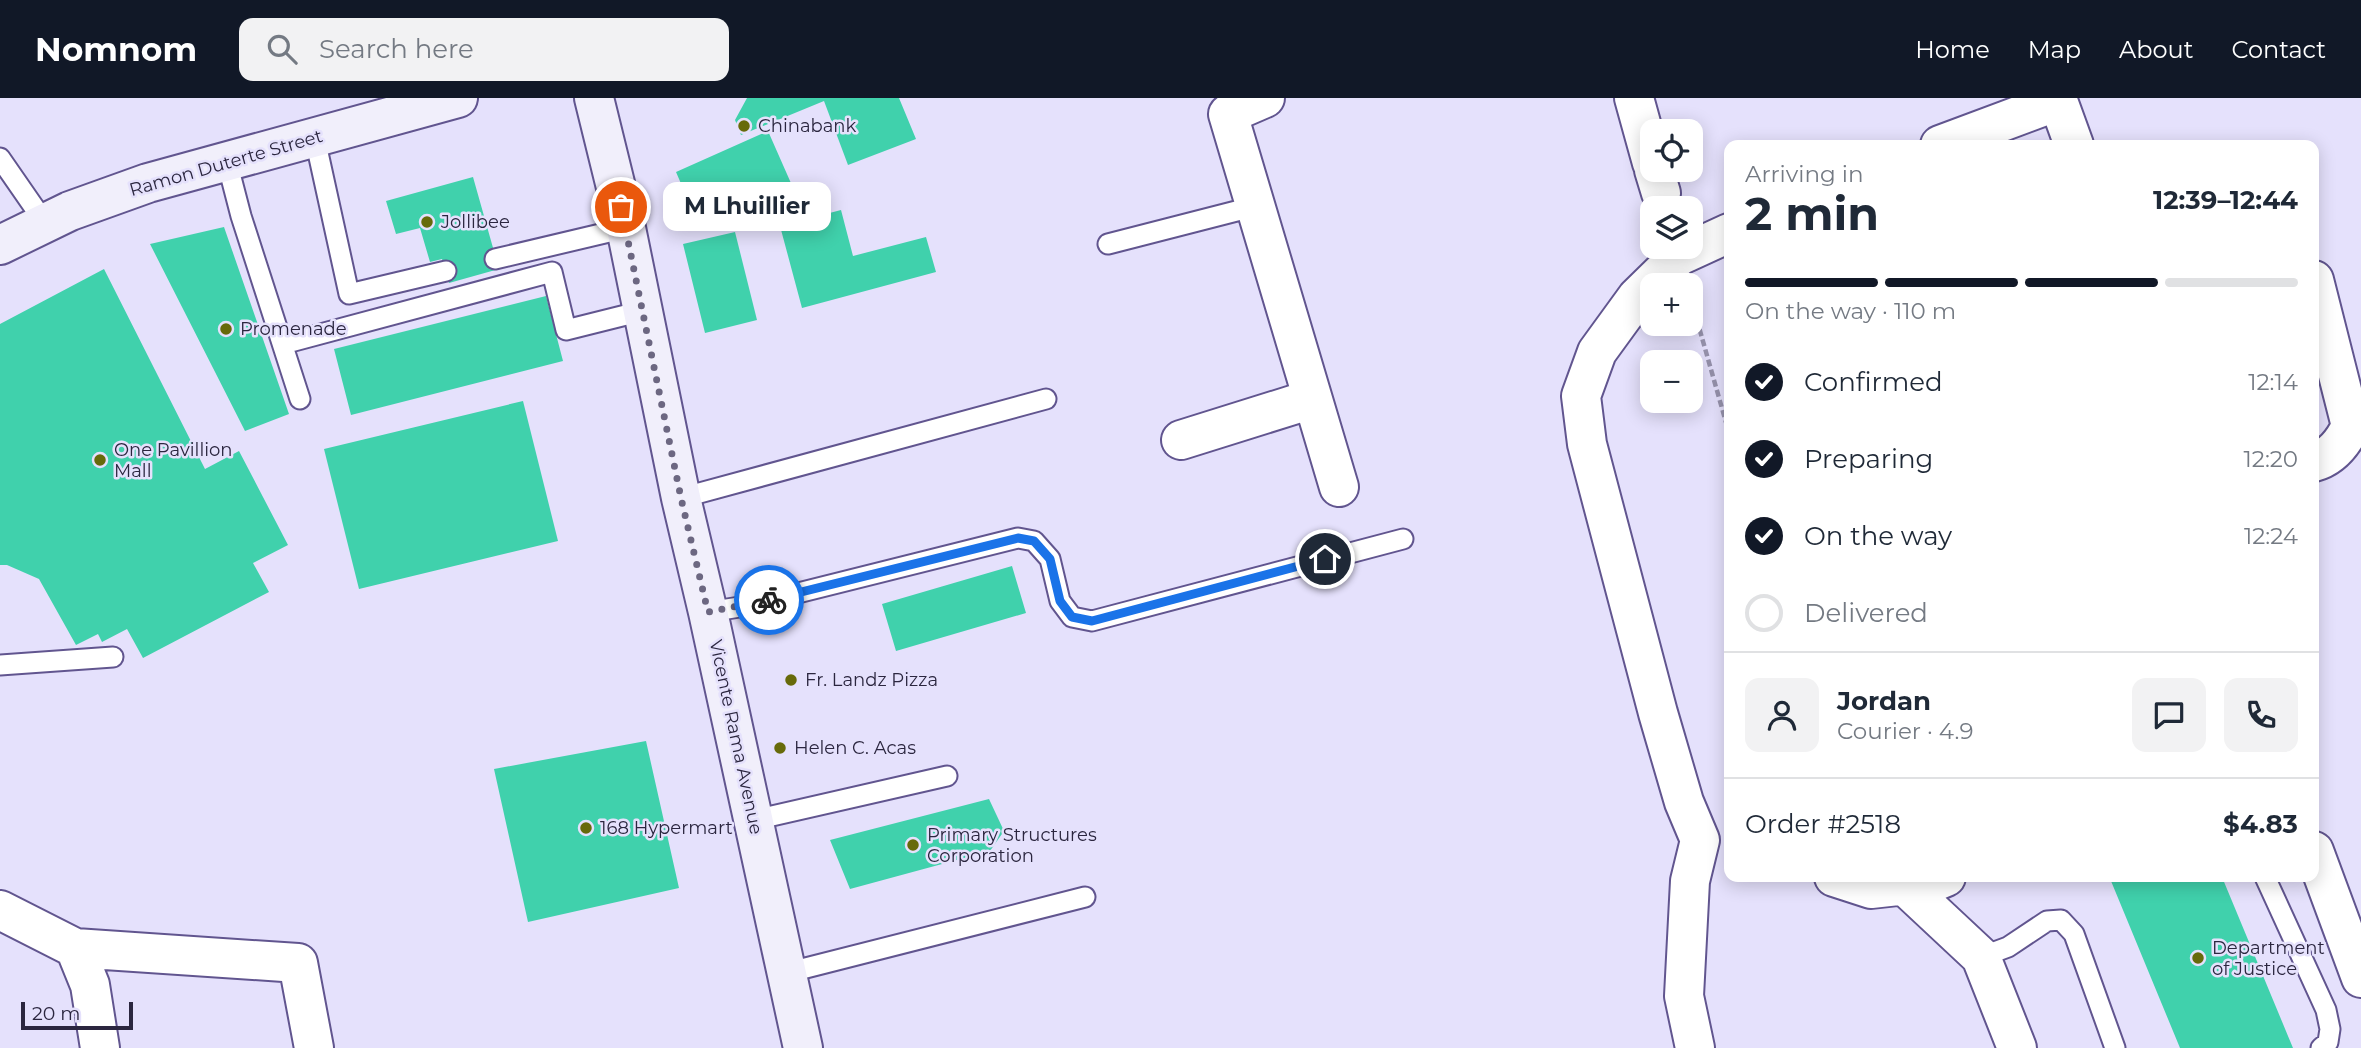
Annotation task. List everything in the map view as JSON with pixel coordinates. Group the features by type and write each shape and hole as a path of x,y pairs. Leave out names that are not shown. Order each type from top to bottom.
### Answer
{"main road":[{"name":"Ramon Duterte Street","path":"0,245 70,211 148,183 458,98"},
{"name":"Vicente Rama Avenue","path":"594,98 626,228 681,498 803,1048"}],"street":[{"path":"1265,98 1228,114 1339,487"},
{"path":"1634,98 1640,119"},
{"path":"1953,140 2058,100 2072,140"},
{"path":"1695,1048 1684,996 1690,881 1714,844 1684,802 1587,444 1581,396 1597,352 1637,297 1679,256 1724,235"},
{"path":"2319,300 2351,426 2344,442 2319,460"},
{"path":"1181,440 1312,400"},
{"path":"2319,865 2361,978"},
{"path":"1849,882 1871,889 1934,882"},
{"path":"1904,885 1981,957 2017,1048"},
{"path":"0,910 75,948 298,964 314,1048"},
{"path":"75,948 90,985 100,1048"}],"lane":[{"path":"315,139 349,294 446,271"},
{"path":"0,158 45,223"},
{"path":"227,162 300,400"},
{"path":"1108,244 1256,206"},
{"path":"495,259 626,228"},
{"path":"284,344 552,272 566,330 642,311"},
{"path":"681,498 1046,399"},
{"path":"708,612 746,606 1018,538 1034,541 1050,559 1060,601 1072,617 1092,621 1403,539"},
{"path":"0,665 113,657"},
{"path":"754,820 947,776"},
{"path":"2266,882 2326,1010 2330,1030 2328,1042 2321,1048"},
{"path":"786,973 1085,898"},
{"path":"1981,957 2008,947 2047,920 2061,920 2074,934 2115,1048"}],"path":[{"path":"1701,336 1724,416"}],"building":[{"path":"747,98 899,98 916,139 848,165 824,101 741,135 735,120"},
{"path":"768,131 794,190 701,230 676,172"},
{"path":"473,177 499,269 449,283 442,259 430,262 420,228 396,234 386,201"},
{"path":"841,210 853,256 926,237 936,272 802,308 780,226"},
{"name":"Promenade","path":"224,227 289,414 245,431 150,244"},
{"path":"735,232 757,320 705,333 683,244"},
{"name":"One Pavillion Mall","path":"104,269 205,469 239,451 288,545 253,563 269,592 143,658 127,629 102,642 98,634 76,645 39,579 7,565 0,565 0,324"},
{"path":"546,296 563,361 351,415 334,349"},
{"path":"523,401 558,541 359,589 324,449"},
{"path":"1012,566 1026,613 896,651 882,604"},
{"name":"168 Hypermart","path":"646,741 679,888 528,922 494,769"},
{"name":"Primary Structures Corporation","path":"989,799 1004,831 990,851 850,889 830,840"},
{"path":"2111,882 2224,882 2293,1048 2180,1048"}],"way so far":[{"path":"621,207 681,498 708,612 769,600"}],"place":[{"name":"Chinabank","path":"744,126"},
{"name":"M Lhuillier","path":"621,207"},
{"name":"Jollibee","path":"427,222"},
{"name":"Promenade","path":"226,329"},
{"name":"One Pavillion Mall","path":"100,460"},
{"name":"Fr. Landz Pizza","path":"791,680"},
{"name":"Helen C. Acas","path":"780,748"},
{"name":"168 Hypermart","path":"586,828"},
{"name":"Primary Structures Corporation","path":"913,845"},
{"name":"Department of Justice","path":"2198,958"}],"route":[{"path":"769,600 1018,538 1034,541 1050,559 1060,601 1072,617 1092,621 1325,559"}]}
